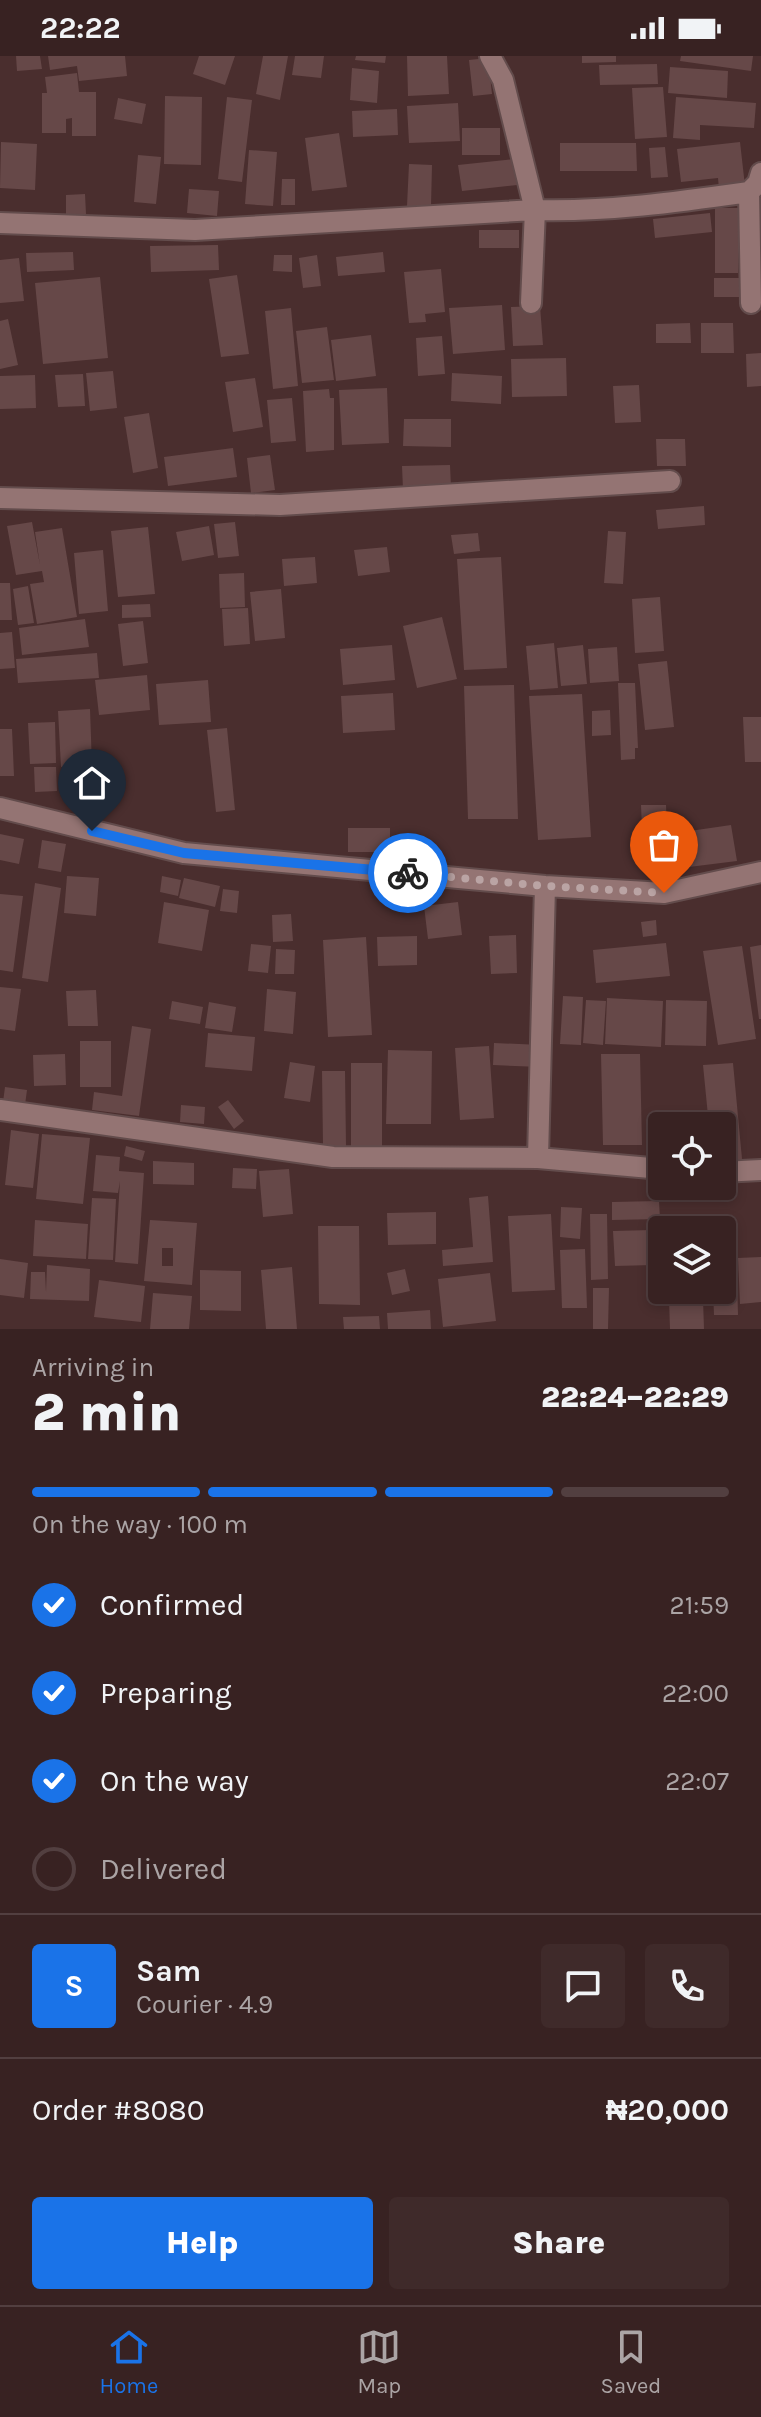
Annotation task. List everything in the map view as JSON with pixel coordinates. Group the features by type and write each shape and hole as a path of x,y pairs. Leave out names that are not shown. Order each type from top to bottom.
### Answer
{"street":[{"path":"490,56 503,80 535,210 531,303"},
{"path":"0,223 195,230 535,210 577,211 749,192 758,183 761,173"},
{"path":"749,192 751,303"},
{"path":"0,498 280,505 670,481"},
{"path":"0,808 184,853 545,886 664,893 761,872"},
{"path":"538,1158 545,886"},
{"path":"0,1110 333,1157 538,1158 648,1168"},
{"path":"736,1171 761,1170"}],"building":[{"path":"16,56 40,56 42,69 17,71"},
{"path":"48,56 125,56 127,76 79,81 77,66 50,70"},
{"path":"199,56 235,56 225,85 193,74"},
{"path":"263,56 288,56 280,100 256,94"},
{"path":"295,56 324,56 321,78 292,75"},
{"path":"356,56 386,56 385,63 355,60"},
{"path":"407,56 447,56 449,94 408,96"},
{"path":"582,56 616,56 616,62 582,63"},
{"path":"681,56 753,56 751,71 680,61"},
{"path":"488,58 492,94 473,96 469,60"},
{"path":"657,64 658,84 600,85 599,65"},
{"path":"670,67 728,71 727,98 668,93"},
{"path":"352,68 379,71 377,103 350,100"},
{"path":"77,73 79,92 96,92 96,136 72,136 72,118 66,119 66,133 42,133 42,93 47,93 45,77"},
{"path":"663,87 667,137 635,139 632,88"},
{"path":"165,96 202,97 201,165 164,164"},
{"path":"227,97 252,100 242,182 218,179"},
{"path":"676,97 756,103 754,128 700,125 700,140 673,138"},
{"path":"118,98 146,104 142,124 114,119"},
{"path":"458,103 460,141 409,143 407,106"},
{"path":"397,109 398,135 353,137 352,111"},
{"path":"462,128 500,128 500,155 462,155"},
{"path":"339,133 347,187 312,191 305,138"},
{"path":"1,142 37,144 35,190 0,188"},
{"path":"740,142 745,186 719,189 718,178 681,182 677,149"},
{"path":"560,143 636,143 637,171 560,171"},
{"path":"665,147 668,177 651,178 649,148"},
{"path":"249,150 277,152 273,206 245,204"},
{"path":"138,155 161,157 156,204 134,202"},
{"path":"514,159 517,185 462,191 458,165"},
{"path":"409,164 432,165 431,206 407,206"},
{"path":"282,179 295,179 295,205 281,205"},
{"path":"189,189 219,191 217,216 187,213"},
{"path":"85,194 86,214 66,215 66,195"},
{"path":"715,208 739,208 738,273 715,273"},
{"path":"710,213 712,232 655,238 653,219"},
{"path":"479,230 519,230 519,248 479,248"},
{"path":"218,245 219,270 151,272 150,246"},
{"path":"73,252 74,270 27,272 26,253"},
{"path":"383,252 385,272 338,276 336,257"},
{"path":"274,255 292,255 292,272 273,271"},
{"path":"317,255 321,286 303,288 299,258"},
{"path":"19,258 24,301 0,303 0,260"},
{"path":"441,269 445,312 425,314 426,322 409,323 404,272"},
{"path":"237,275 249,354 221,357 209,279"},
{"path":"100,277 108,358 43,364 35,283"},
{"path":"714,278 740,278 740,297 714,297"},
{"path":"502,305 505,350 453,354 449,308"},
{"path":"540,306 543,345 513,346 511,307"},
{"path":"291,308 298,386 273,389 265,311"},
{"path":"8,319 18,365 0,369 0,321"},
{"path":"690,323 691,343 656,343 656,324"},
{"path":"701,323 733,323 734,353 701,353"},
{"path":"327,327 334,380 302,383 296,331"},
{"path":"371,335 376,376 336,381 331,340"},
{"path":"442,336 445,374 418,376 416,338"},
{"path":"761,353 761,386 747,387 746,354"},
{"path":"566,358 567,396 512,397 511,359"},
{"path":"113,371 117,408 90,411 86,373"},
{"path":"452,373 502,376 501,404 451,401"},
{"path":"83,374 85,406 58,407 55,375"},
{"path":"35,375 36,408 0,409 0,376"},
{"path":"255,378 263,427 233,432 225,382"},
{"path":"639,385 641,422 615,423 613,386"},
{"path":"387,388 389,443 342,445 339,390"},
{"path":"329,389 330,398 334,398 334,450 306,452 303,391"},
{"path":"292,398 296,441 271,443 267,400"},
{"path":"149,413 158,468 133,473 124,417"},
{"path":"404,419 451,419 451,447 403,446"},
{"path":"656,439 685,439 686,466 657,466"},
{"path":"233,448 237,477 168,486 164,457"},
{"path":"270,455 275,490 251,493 247,458"},
{"path":"450,465 451,487 403,489 402,466"},
{"path":"704,506 705,525 658,529 656,510"},
{"path":"32,522 40,565 35,532 62,528 77,617 37,624 30,584 44,582 42,571 16,575 7,526"},
{"path":"235,522 239,556 218,558 214,524"},
{"path":"209,526 214,555 182,561 176,532"},
{"path":"148,527 155,594 118,597 111,531"},
{"path":"608,531 626,532 623,584 604,583"},
{"path":"478,533 480,551 454,554 451,535"},
{"path":"387,547 390,572 358,576 354,550"},
{"path":"103,550 108,611 79,614 74,553"},
{"path":"315,557 317,583 284,586 282,559"},
{"path":"501,557 507,668 464,670 457,559"},
{"path":"244,573 245,607 220,608 219,574"},
{"path":"0,583 10,583 12,620 0,620"},
{"path":"28,586 34,623 18,625 13,589"},
{"path":"281,589 285,638 255,641 250,592"},
{"path":"660,597 664,651 635,653 632,599"},
{"path":"150,604 151,617 122,618 122,605"},
{"path":"248,608 250,644 224,646 222,609"},
{"path":"442,617 457,679 417,688 403,626"},
{"path":"85,619 89,647 22,655 19,628"},
{"path":"143,621 148,663 123,666 118,624"},
{"path":"12,632 15,668 0,669 0,633"},
{"path":"554,643 558,688 530,690 526,646"},
{"path":"392,645 395,680 343,685 340,649"},
{"path":"583,645 587,684 561,686 557,648"},
{"path":"617,647 619,681 590,683 588,649"},
{"path":"97,653 99,678 18,683 16,659"},
{"path":"667,661 674,727 645,730 638,664"},
{"path":"147,675 150,710 99,715 95,680"},
{"path":"208,680 211,722 159,725 156,684"},
{"path":"618,683 635,683 638,748 635,748 635,759 621,760"},
{"path":"514,685 518,819 468,819 464,686"},
{"path":"393,693 395,730 343,733 341,696"},
{"path":"582,694 591,837 538,840 529,696"},
{"path":"90,709 92,766 61,767 58,711"},
{"path":"610,710 611,735 592,736 592,711"},
{"path":"743,717 761,717 761,762 745,762"},
{"path":"55,722 56,763 30,764 28,723"},
{"path":"227,728 235,810 216,812 207,730"},
{"path":"0,729 12,729 14,776 0,776"},
{"path":"34,767 56,767 57,791 35,792"},
{"path":"92,770 93,794 68,795 67,771"},
{"path":"641,805 666,805 667,827 642,828"},
{"path":"731,825 737,861 689,867 683,832"},
{"path":"348,828 390,828 390,852 348,852"},
{"path":"0,834 24,839 19,864 0,860"},
{"path":"42,840 66,844 61,872 38,868"},
{"path":"67,876 99,878 96,916 64,913"},
{"path":"162,876 181,880 178,896 160,892"},
{"path":"184,878 220,886 215,907 179,898"},
{"path":"35,883 61,888 48,982 22,978"},
{"path":"223,889 239,891 237,913 220,911"},
{"path":"0,894 23,896 13,972 0,970"},
{"path":"164,902 209,910 202,951 158,943"},
{"path":"458,902 462,935 428,939 424,906"},
{"path":"291,914 293,941 273,942 272,915"},
{"path":"656,920 657,935 643,937 641,922"},
{"path":"516,935 517,973 491,974 489,936"},
{"path":"417,936 417,965 378,966 377,937"},
{"path":"366,937 372,1035 328,1037 323,940"},
{"path":"666,943 670,976 596,983 593,950"},
{"path":"251,944 271,946 268,973 248,971"},
{"path":"761,945 761,1019 759,1019 750,947"},
{"path":"742,946 756,1039 718,1045 703,951"},
{"path":"276,949 295,950 294,974 275,974"},
{"path":"0,987 21,989 15,1031 0,1029"},
{"path":"267,989 296,992 293,1034 264,1031"},
{"path":"96,990 98,1026 68,1026 66,991"},
{"path":"563,996 583,997 581,1045 560,1044"},
{"path":"607,998 663,1001 661,1047 605,1044"},
{"path":"586,1000 606,1001 603,1045 583,1043"},
{"path":"666,1000 707,1001 706,1046 665,1045"},
{"path":"172,1001 203,1007 200,1024 169,1019"},
{"path":"209,1002 236,1007 232,1032 205,1028"},
{"path":"132,1026 151,1029 139,1116 92,1110 94,1092 122,1096"},
{"path":"208,1033 255,1037 252,1071 205,1067"},
{"path":"80,1041 111,1041 111,1087 80,1087"},
{"path":"494,1043 541,1045 541,1067 493,1065"},
{"path":"489,1046 494,1118 460,1120 455,1048"},
{"path":"388,1050 432,1051 431,1124 386,1124"},
{"path":"65,1054 66,1085 34,1086 33,1055"},
{"path":"601,1054 640,1054 642,1145 603,1145"},
{"path":"290,1062 315,1066 310,1102 284,1098"},
{"path":"351,1063 382,1063 382,1147 351,1147"},
{"path":"733,1063 742,1159 736,1159 736,1112 708,1112 703,1065"},
{"path":"322,1071 345,1071 346,1146 323,1146"},
{"path":"5,1087 27,1090 25,1105 3,1102"},
{"path":"228,1100 244,1121 234,1129 218,1107"},
{"path":"181,1105 205,1107 204,1124 180,1122"},
{"path":"11,1130 39,1134 33,1188 5,1185"},
{"path":"42,1134 90,1138 83,1204 36,1199"},
{"path":"126,1146 145,1151 142,1161 124,1156"},
{"path":"96,1155 120,1157 119,1171 144,1173 138,1264 115,1262 120,1181 118,1193 93,1191"},
{"path":"153,1161 194,1163 194,1185 153,1184"},
{"path":"233,1168 257,1169 256,1189 232,1188"},
{"path":"289,1169 293,1214 263,1217 259,1171"},
{"path":"488,1196 493,1262 443,1266 442,1250 473,1247 469,1198"},
{"path":"92,1198 116,1199 113,1260 88,1259"},
{"path":"659,1201 660,1216 612,1220 612,1202"},
{"path":"561,1207 582,1208 580,1239 560,1237"},
{"path":"436,1212 436,1244 388,1245 387,1213"},
{"path":"551,1214 555,1290 512,1292 508,1216"},
{"path":"590,1214 607,1214 608,1279 591,1280"},
{"path":"35,1220 88,1224 86,1259 33,1256"},
{"path":"150,1220 197,1223 192,1285 144,1281","holes":["162,1248 173,1248 173,1266 162,1266"]},
{"path":"318,1226 359,1226 360,1305 319,1304"},
{"path":"648,1230 648,1265 615,1266 613,1231"},
{"path":"585,1249 587,1308 562,1308 560,1250"},
{"path":"761,1257 761,1302 740,1304 738,1258"},
{"path":"0,1259 28,1263 24,1298 0,1295"},
{"path":"47,1265 90,1269 89,1301 30,1299 31,1272 45,1272 46,1292"},
{"path":"292,1267 297,1329 266,1329 261,1270"},
{"path":"405,1269 410,1291 392,1295 387,1273"},
{"path":"200,1270 241,1271 241,1311 200,1310"},
{"path":"490,1273 496,1321 443,1327 438,1279"},
{"path":"736,1277 738,1315 714,1315 714,1304 736,1304"},
{"path":"99,1280 145,1286 141,1322 94,1317"},
{"path":"593,1288 609,1288 608,1329 593,1329"},
{"path":"153,1293 192,1296 189,1329 150,1329"},
{"path":"669,1304 703,1304 704,1329 670,1329"},
{"path":"430,1310 431,1329 388,1329 387,1313"},
{"path":"379,1316 380,1329 344,1329 343,1317"}],"way so far":[{"path":"408,873 664,893"}],"route":[{"path":"92,831 184,853 408,873"}]}
